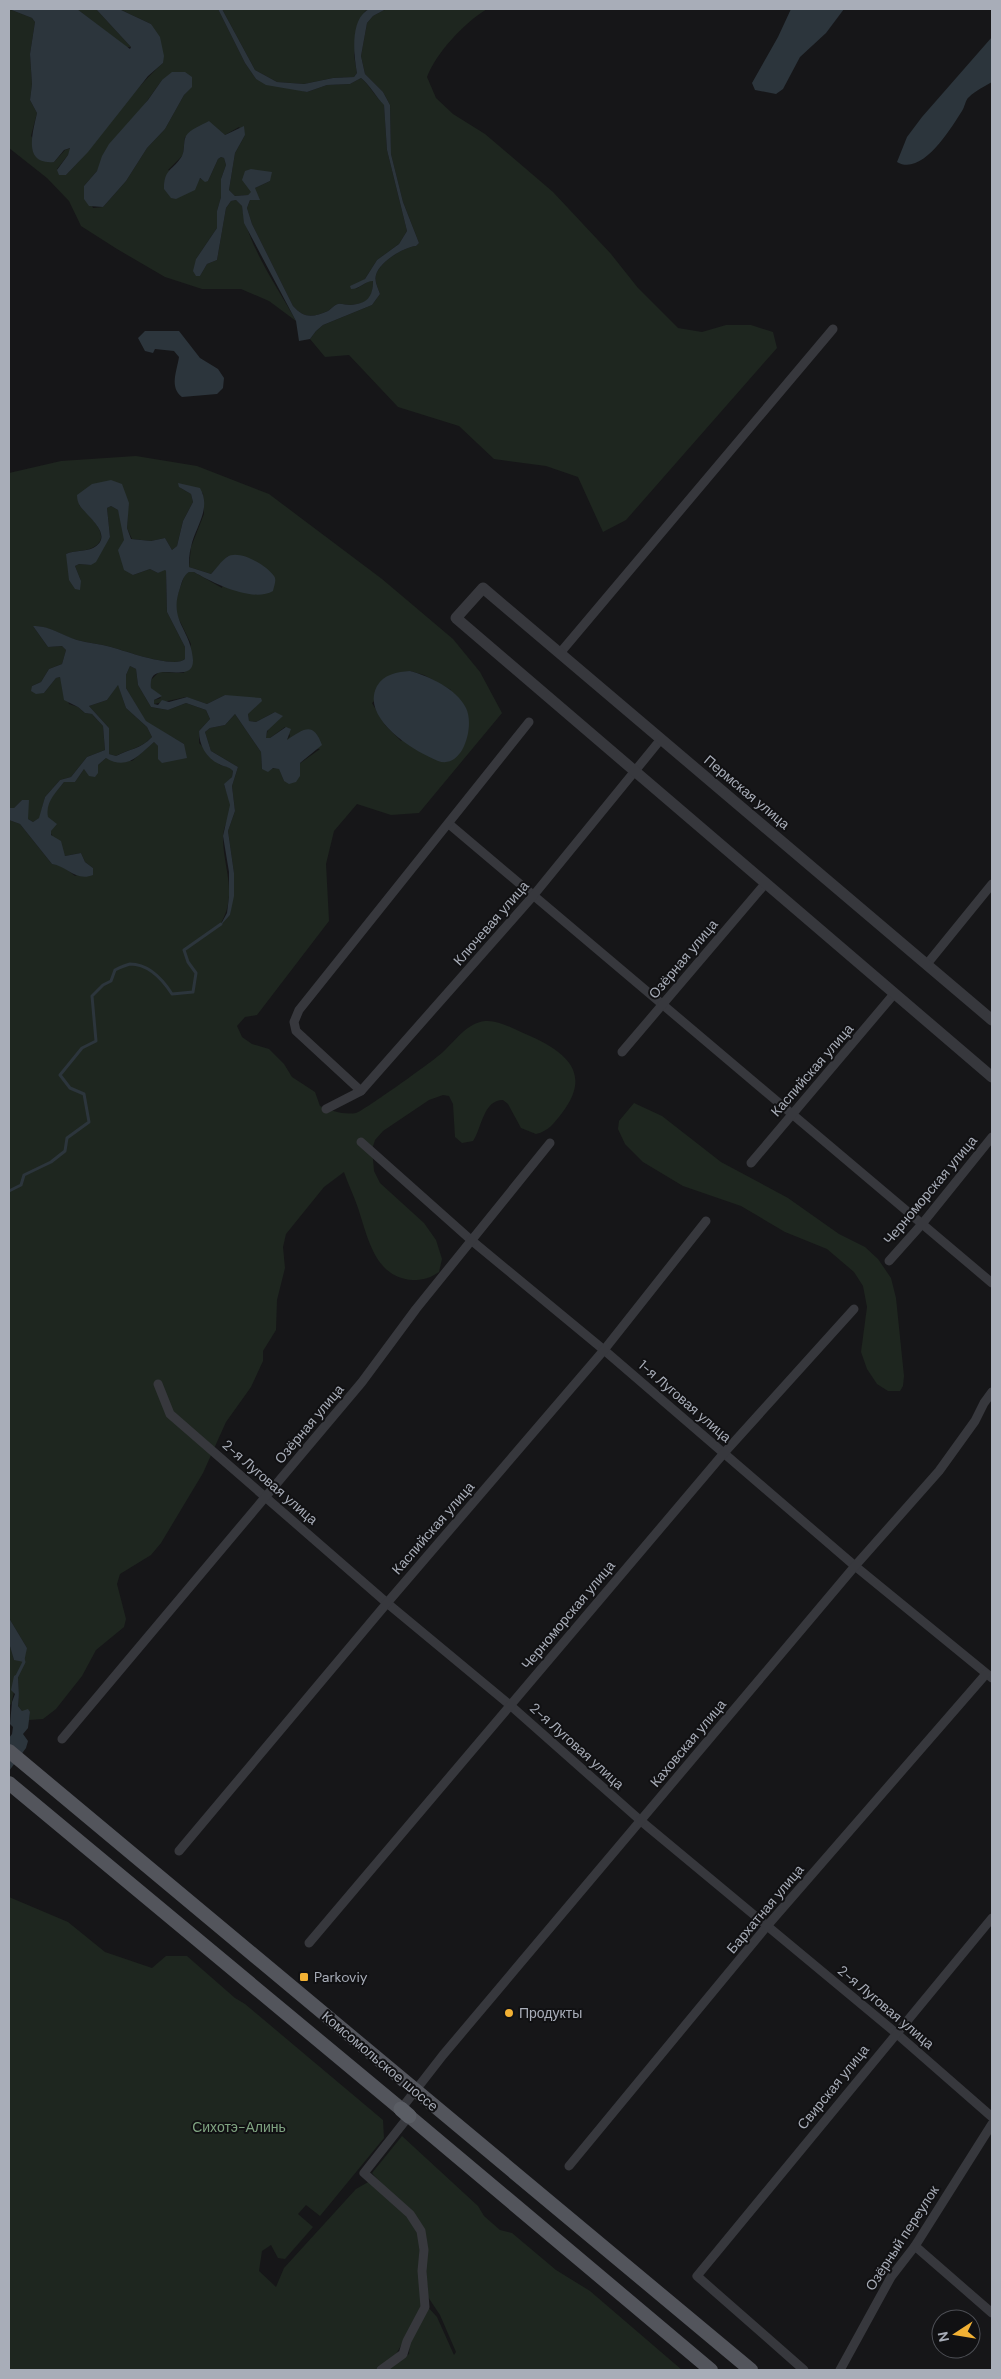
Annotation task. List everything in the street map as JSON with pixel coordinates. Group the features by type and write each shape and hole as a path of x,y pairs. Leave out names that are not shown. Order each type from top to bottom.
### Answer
{"main road":[{"name":"Комсомольское шоссе","path":"9,1751 418,2087 751,2370"},
{"name":"Комсомольское шоссе","path":"9,1783 405,2112 711,2370"}],"street":[{"path":"560,653 833,329"},
{"name":"Пермская улица","path":"634,772 456,618 483,588 992,1020"},
{"path":"361,1091 296,1031 294,1022 299,1010 529,722"},
{"name":"Ключевая улица","path":"326,1109 361,1091 533,896 661,739"},
{"path":"634,772 992,1077"},
{"path":"449,824 992,1283"},
{"name":"Озёрная улица","path":"622,1052 765,884"},
{"path":"926,964 992,884"},
{"name":"Каспийская улица","path":"751,1164 894,994"},
{"name":"Черноморская улица","path":"889,1261 922,1224 992,1137"},
{"name":"1-я Луговая улица","path":"361,1142 471,1240 604,1350 855,1566 989,1676"},
{"name":"Озёрная улица","path":"62,1739 362,1382 471,1240 550,1143"},
{"name":"Каспийская улица","path":"179,1851 387,1603 604,1350 706,1221"},
{"name":"Черноморская улица","path":"309,1943 724,1453 854,1309"},
{"name":"2-я Луговая улица","path":"158,1384 170,1414 387,1603 510,1705 641,1821 896,2033 992,2117"},
{"name":"Каховская улица","path":"381,2370 403,2354 407,2341 425,2308 422,2271 424,2250 421,2230 410,2214 364,2173 405,2112 418,2087 438,2062 855,1566 939,1471 975,1421 992,1392"},
{"name":"Бархатная улица","path":"570,2166 768,1926 989,1676"},
{"name":"Свирская улица","path":"804,2370 697,2276 992,1918"},
{"name":"Озёрный переулок","path":"840,2370 892,2277 915,2246 992,2124"},
{"path":"915,2246 992,2313"}],"green space":[{"path":"9,9 32,18 35,22 30,54 32,84 30,100 37,113 31,136 54,162 65,150 71,148 57,169 66,175 137,90 163,63 151,24 119,9 218,9 245,63 256,79 307,92 327,85 350,84 361,78 367,84 384,104 387,150 407,231 399,244 377,260 356,289 369,281 373,281 369,299 362,303 350,305 338,304 328,311 313,316 305,315 293,306 252,224 247,208 255,188 270,181 251,169 251,193 235,196 229,190 235,153 245,135 239,127 225,135 185,137 183,155 168,170 208,181 218,159 224,158 226,165 221,179 217,228 196,259 200,276 207,264 217,260 226,208 231,201 236,200 242,206 245,221 256,250 296,321 269,301 241,289 202,289 165,277 117,249 81,226 69,201 47,178 9,148","holes":["162,80 191,87 184,95 165,129 147,148 126,181 103,207 93,208 84,186 97,171"]},
{"path":"77,9 96,9 131,47 126,47"},
{"path":"222,9 372,9 365,11 354,55 357,73 354,77 333,78 304,84 277,82 255,70"},
{"path":"386,9 487,9 452,39 431,68 427,77 436,98 453,114 485,134 553,192 611,254 638,288 678,328 702,332 726,325 751,325 773,332 777,348 626,520 603,532 578,477 546,466 494,459 459,426 398,407 349,355 325,357 310,339 323,325 372,305 380,294 376,284 378,270 387,260 399,252 416,246 419,243 403,202 391,154 390,105 383,92 365,74 361,56 367,23 373,16"},
{"path":"136,456 197,466 269,494 382,579 453,639 480,672 502,713 419,813 391,815 357,804 334,831 326,864 329,921 257,1015 245,1017 237,1026 242,1037 252,1044 269,1049 284,1064 292,1077 315,1092 320,1106 342,1113 356,1113 371,1104 437,1057 467,1029 479,1022 485,1021 508,1026 535,1038 560,1053 574,1072 575,1084 572,1098 562,1113 548,1129 541,1133 536,1134 521,1128 508,1104 503,1100 496,1101 487,1110 473,1141 462,1143 455,1137 453,1104 449,1096 443,1095 429,1100 383,1131 375,1140 372,1149 374,1171 380,1183 424,1223 436,1240 442,1259 439,1272 430,1277 413,1280 400,1278 382,1264 370,1243 344,1172 324,1187 286,1234 283,1247 285,1268 277,1300 276,1330 263,1351 263,1361 251,1387 226,1422 203,1473 161,1543 151,1555 120,1574 117,1584 126,1619 124,1627 96,1650 82,1676 56,1709 43,1719 29,1720 30,1712 22,1711 18,1706 18,1675 11,1705 9,1703 9,1643 14,1660 27,1648 9,1618 9,820 20,824 52,864 61,865 75,876 93,868 85,862 81,853 65,856 55,840 49,828 46,815 47,805 54,795 64,782 75,782 84,769 98,773 98,765 106,758 132,761 154,742 158,746 158,758 184,744 146,722 126,688 126,675 130,666 136,669 138,685 151,707 168,710 186,703 206,710 210,719 199,731 199,743 220,765 230,767 233,771 232,777 224,785 230,807 223,837 229,891 226,912 221,923 230,915 234,873 228,831 235,811 232,786 238,767 211,751 205,732 210,728 225,725 235,714 261,752 262,769 279,768 284,781 299,764 320,749 283,746 283,759 276,761 275,753 290,736 285,727 270,738 265,738 275,712 256,722 249,721 248,714 225,695 207,704 186,697 154,704 154,700 161,698 151,688 150,681 159,672 184,673 191,644 175,611 176,599 185,574 194,572 222,588 228,556 211,574 189,567 191,547 204,514 203,493 179,487 191,494 193,502 183,521 177,546 172,550 165,538 151,541 132,539 127,528 128,503 79,505 98,526 101,538 92,548 66,554 81,581 75,566 79,564 91,565 110,537 107,508 111,506 118,510 120,516 133,575 150,569 158,573 165,569 166,571 167,612 185,647 185,659 180,662 161,661 77,640 45,627 33,626 48,647 62,646 66,650 62,664 49,669 41,682 32,686 44,693 56,678 60,677 69,704 78,707 85,713 92,714 103,726 105,750 87,757 71,777 60,780 45,797 40,818 33,822 28,819 22,800 14,808 9,809 9,473 61,461","holes":["410,671 424,675 451,690 401,741 385,725 372,703"]},
{"path":"118,684 126,708 147,727 152,737 139,747 116,756 109,754 109,728 89,706 107,700"},
{"path":"634,1103 662,1116 721,1162 788,1198 839,1234 865,1247 878,1259 891,1278 896,1298 904,1376 903,1386 900,1391 888,1391 877,1384 867,1369 861,1352 867,1307 863,1286 854,1272 827,1249 785,1232 741,1206 683,1186 643,1162 625,1144 618,1129 619,1121"},
{"name":"Сихотэ-Алинь","path":"9,1897 68,1922 105,1952 152,1968 166,1956 187,1956 383,2120 384,2138 320,2216 306,2205 298,2214 313,2227 285,2259 278,2258 271,2245 262,2251 259,2271 276,2287 284,2268 356,2189 370,2181 409,2215 419,2231 423,2307 395,2356 376,2370 9,2370"},
{"path":"402,2136 478,2206 484,2216 500,2230 512,2233 556,2270 590,2291 682,2370 384,2370 409,2354 410,2341 427,2306 437,2317 454,2355 456,2352 440,2315 428,2297 423,2230 372,2173"}],"shaded area":[{"path":"9,9 77,9 130,49 131,47 96,9 119,9 151,24 160,37 164,56 163,63 148,76 88,152 66,175 59,175 57,170 68,155 70,148 64,150 54,162 44,162 37,158 34,153 32,138 37,113 30,100 32,84 30,54 35,22 32,18"},
{"path":"218,9 222,9 255,70 277,82 304,84 333,78 354,77 357,73 354,40 357,23 368,10 386,9 373,16 367,23 361,56 365,74 383,92 390,105 391,154 403,202 419,243 416,246 399,252 387,260 378,270 376,284 380,294 372,305 323,325 310,339 299,341 296,321 244,223 242,206 236,200 231,201 226,208 217,260 207,264 200,276 196,276 193,271 196,259 217,228 221,179 226,165 224,158 218,159 208,181 205,182 200,178 195,190 176,199 171,198 164,189 164,182 167,173 182,156 186,136 193,129 209,121 225,135 244,126 245,135 235,153 229,190 235,196 248,195 251,192 242,180 245,171 251,169 272,172 270,181 255,188 260,200 250,200 247,208 252,224 293,306 305,315 313,316 328,311 338,304 350,305 361,303 368,299 372,291 373,281 354,289 351,289 350,286 365,279 377,260 399,244 407,231 387,150 384,105 361,78 350,84 327,85 307,92 266,85 256,79 245,63"},
{"path":"791,9 844,9 826,33 800,57 783,89 776,94 755,90 752,83 778,37"},
{"path":"992,37 992,82 968,98 951,128 926,157 916,163 907,165 897,162 907,137 922,117"},
{"path":"172,72 185,72 192,77 192,87 184,95 165,129 147,148 126,181 103,207 89,206 84,199 84,186 97,171 102,156 109,144 148,100 162,80"},
{"path":"145,331 179,331 200,358 218,369 224,378 223,388 217,394 182,397 178,393 175,384 179,357 174,351 155,349 153,353 145,351 138,338"},
{"path":"111,480 122,484 129,503 127,528 131,539 151,541 165,538 172,550 177,546 183,521 193,502 191,494 179,487 178,483 200,488 204,503 203,511 189,555 189,567 211,574 227,557 238,555 259,563 275,578 273,591 255,595 233,590 194,572 189,572 183,579 180,588 177,609 178,617 191,649 193,660 191,668 186,672 163,672 156,674 152,678 151,688 162,696 154,700 154,704 158,705 162,700 169,702 187,697 207,704 225,695 261,698 262,701 248,714 249,721 256,722 275,712 283,716 267,731 266,738 270,738 286,727 291,729 287,740 308,729 319,737 322,745 300,763 300,776 296,782 289,784 284,781 279,769 273,768 268,772 262,769 261,752 235,714 225,725 210,728 205,732 211,751 238,767 232,786 235,811 228,831 234,873 234,896 230,915 220,926 227,913 229,897 229,872 223,836 230,805 224,784 232,777 233,771 210,758 202,746 199,731 210,719 206,710 186,703 168,710 151,707 138,685 136,669 130,666 126,675 126,688 146,721 184,744 187,758 162,763 158,759 158,746 154,742 138,756 126,762 113,762 106,758 98,765 98,773 95,777 89,776 84,769 75,782 64,782 48,807 48,817 57,824 51,831 51,835 61,841 65,856 81,853 85,862 93,868 93,875 82,877 52,864 20,824 9,820 9,808 14,808 22,800 29,800 28,819 33,822 39,818 45,797 60,780 71,777 87,757 105,750 103,726 92,714 85,713 64,700 60,677 56,678 44,693 36,694 31,691 32,686 41,682 49,669 62,664 66,650 62,646 48,647 33,626 44,627 77,640 161,661 180,662 185,659 185,647 167,612 166,571 158,573 150,569 133,575 124,570 118,550 124,540 118,510 111,506 107,508 110,537 96,562 91,565 79,564 75,566 81,581 80,590 75,589 69,580 66,554 93,548 99,543 101,538 101,532 98,527 80,506 77,499 77,495 92,484","holes":["118,685 126,708 147,727 152,737 139,746 116,756 109,754 109,728 89,706 107,700"]},
{"path":"410,671 442,684 462,701 466,708 469,725 468,735 465,745 454,759 447,762 438,761 416,750 392,732 382,721 376,710 374,698 380,682 391,674"},
{"path":"9,1618 27,1648 24,1662 14,1660 9,1643"},
{"path":"18,1674 18,1706 22,1711 28,1709 30,1712 28,1728 23,1734 28,1741 26,1748 9,1771 9,1738 13,1727 10,1724 12,1702 15,1694 11,1690 14,1676"}],"waterway":[{"path":"9,1191 21,1185 24,1175 51,1162 65,1151 67,1138 89,1122 84,1094 70,1088 60,1075 82,1048 96,1041 92,996 103,985 111,981 115,970 130,964 143,967 155,974 172,994 193,992 196,973 188,962 184,950 221,924"},
{"path":"16,1678 24,1662 23,1659"}],"place":[{"name":"Parkoviy","path":"304,1977"},
{"name":"Продукты","path":"509,2013"}]}
